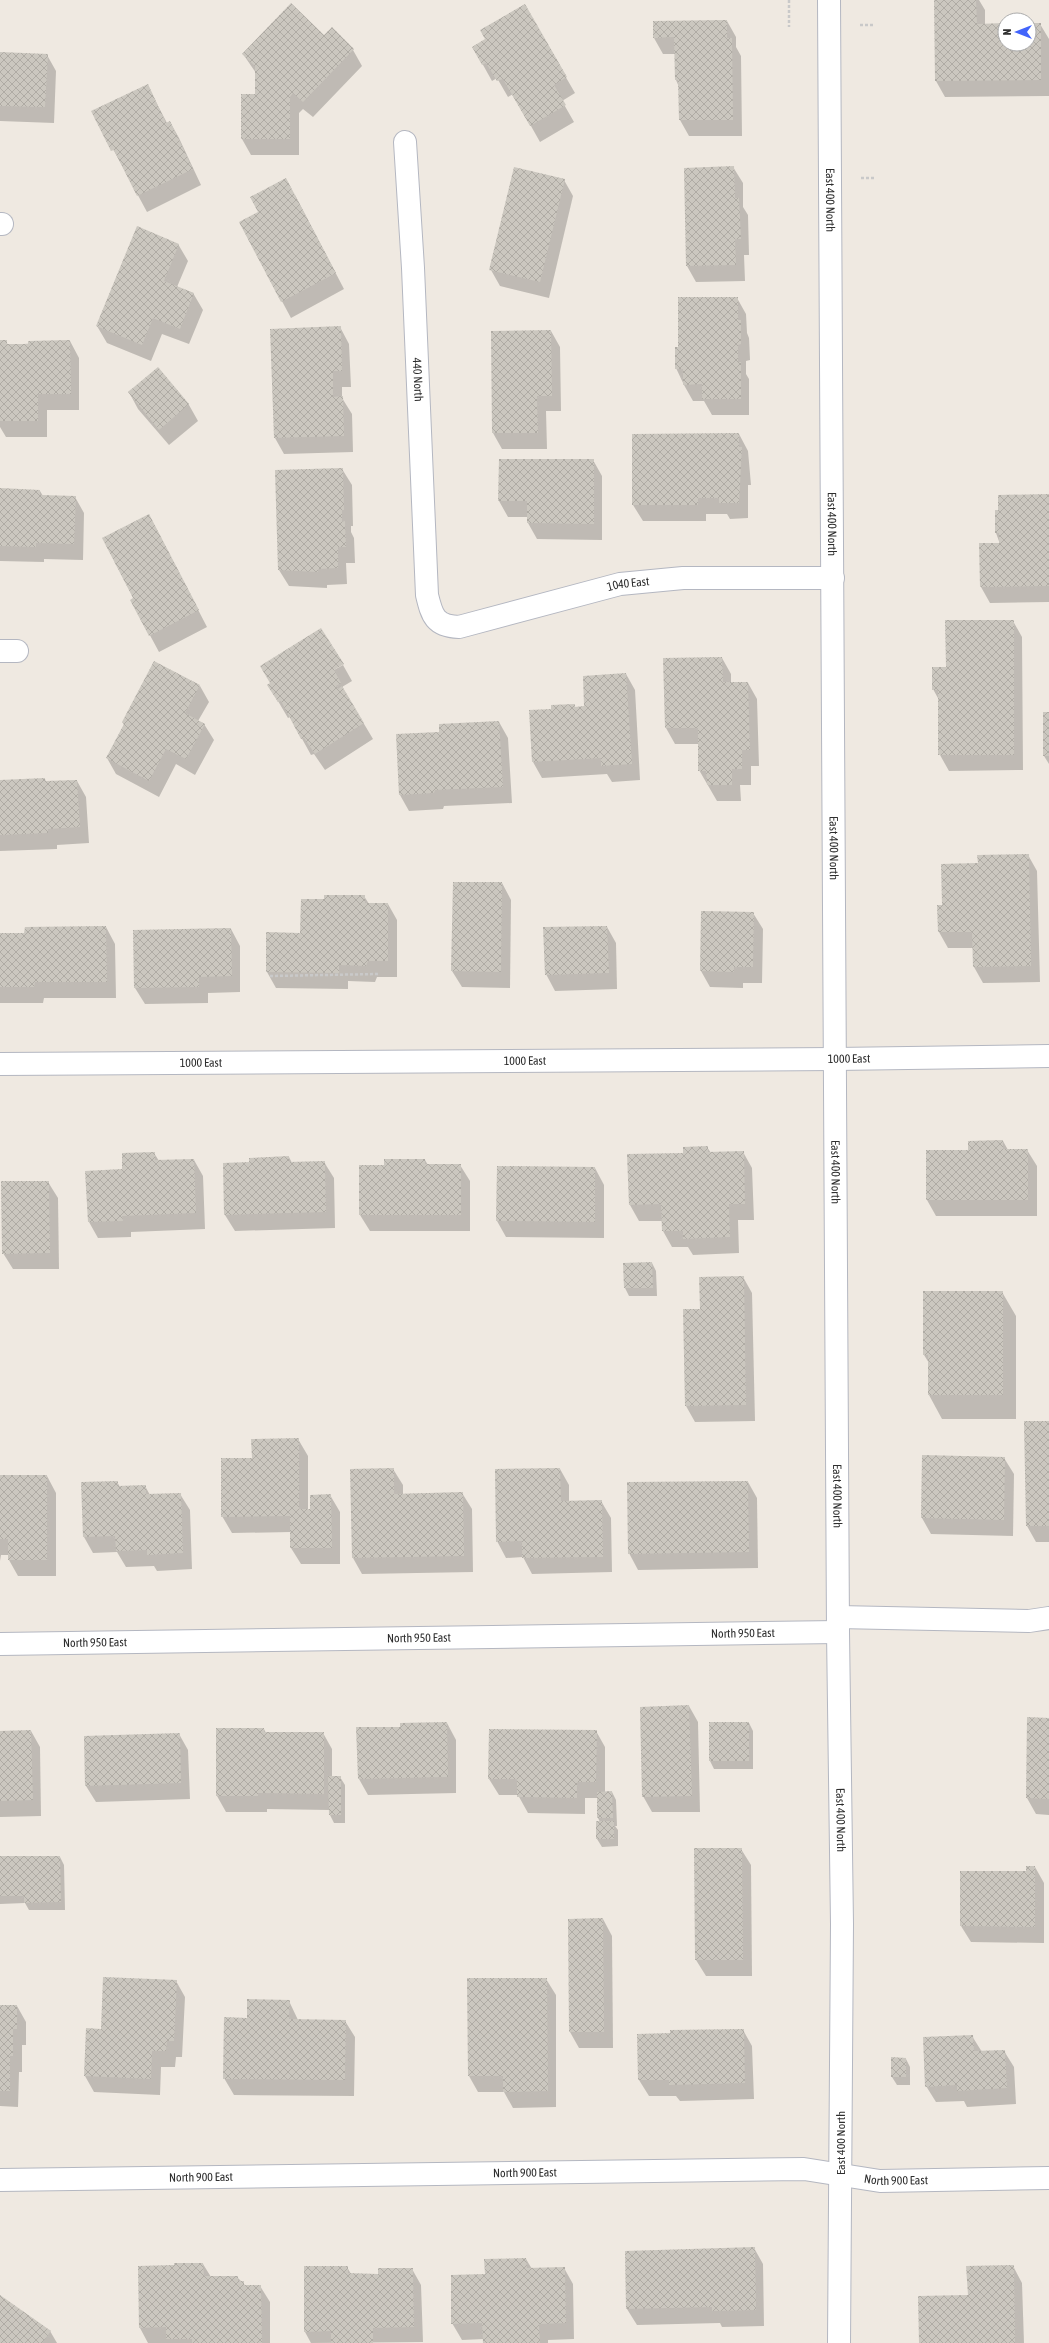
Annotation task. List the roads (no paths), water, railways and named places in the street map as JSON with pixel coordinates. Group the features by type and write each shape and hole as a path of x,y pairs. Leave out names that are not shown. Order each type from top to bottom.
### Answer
{"street":[{"name":"East 400 North","path":"829,0 838,1625 842,1924 839,2343"},
{"name":"440 North","path":"405,142 414,276 426,595 433,616"},
{"name":"1040 East","path":"433,616 445,627 459,627 614,585 649,581 683,578 833,578"},
{"name":"1000 East","path":"0,1064 835,1059 1049,1056"},
{"name":"North 950 East","path":"0,1644 1029,1621 1049,1618"},
{"name":"North 900 East","path":"0,2180 804,2169 880,2181 1049,2178"}]}
